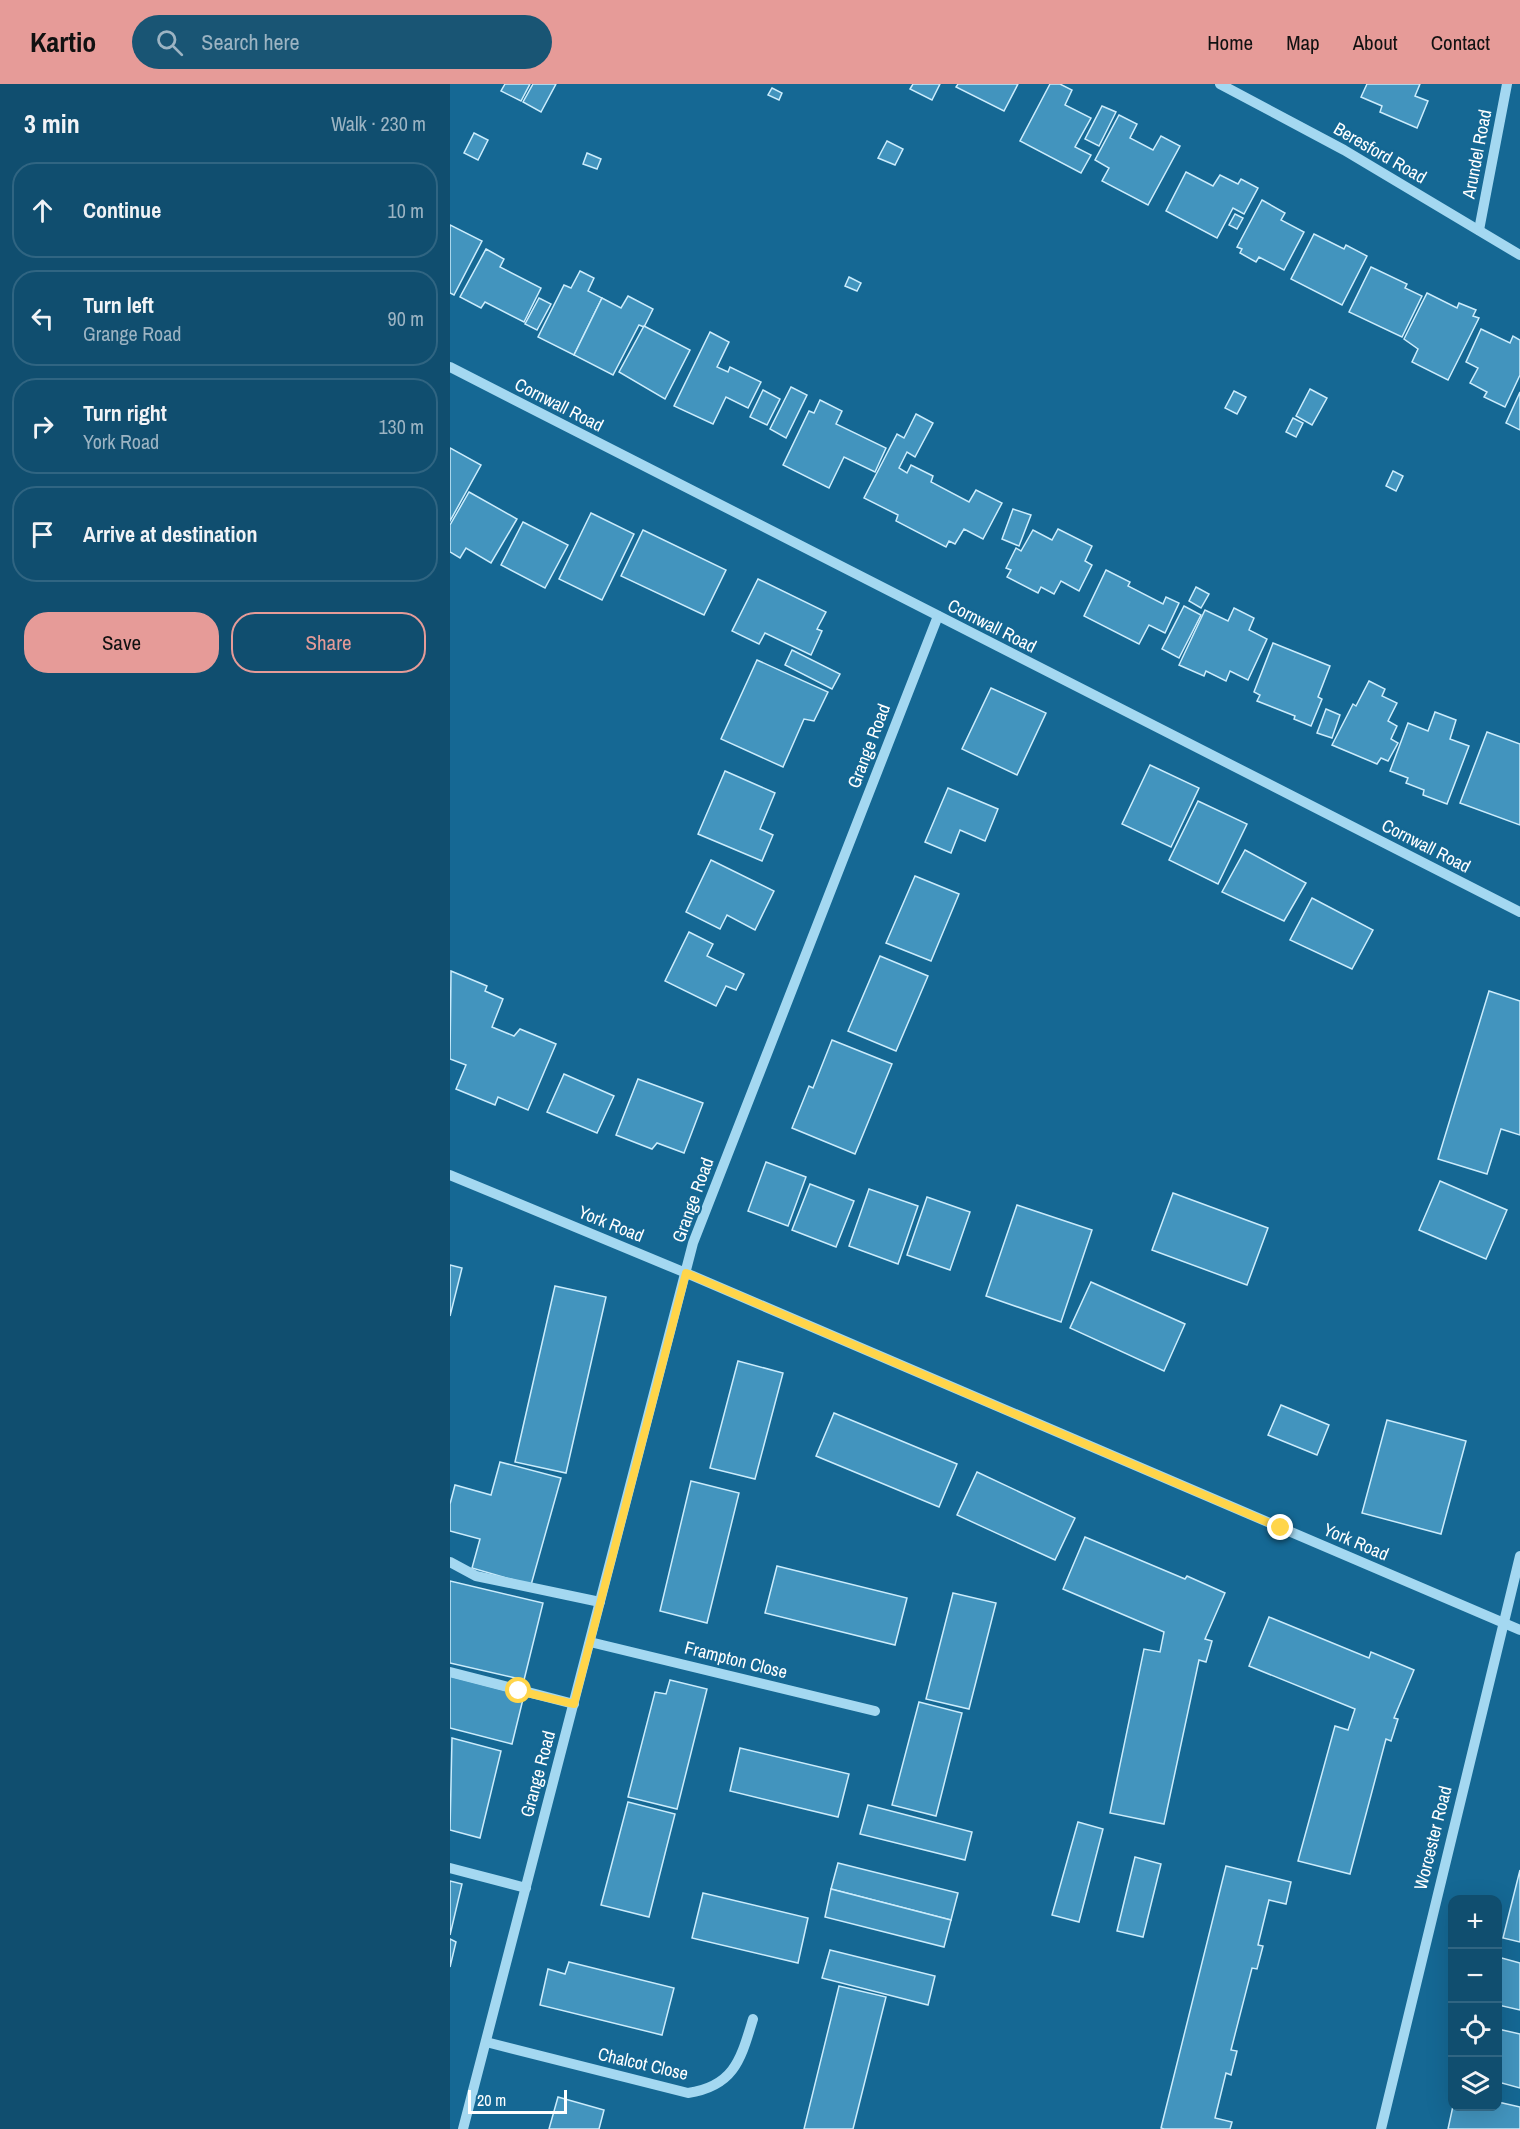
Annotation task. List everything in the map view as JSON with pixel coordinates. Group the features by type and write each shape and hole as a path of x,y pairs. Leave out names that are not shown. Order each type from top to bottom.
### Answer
{"street":[{"name":"Beresford Road","path":"1220,84 1344,150 1520,255"},
{"name":"Arundel Road","path":"1479,231 1507,84"},
{"name":"Cornwall Road","path":"450,368 1520,912"},
{"name":"Grange Road","path":"463,2129 693,1243 938,616"},
{"name":"York Road","path":"450,1175 686,1273 1520,1630"},
{"name":"Worcester Road","path":"1381,2129 1520,1556"},
{"path":"450,1562 476,1576 600,1602"},
{"name":"Frampton Close","path":"590,1642 875,1711"},
{"path":"450,1672 574,1704"},
{"path":"450,1868 526,1888"},
{"name":"Chalcot Close","path":"486,2042 688,2093 718,2085 732,2072 741,2058 753,2019"}],"building":[{"path":"505,84 530,84 521,101 501,91"},
{"path":"533,84 556,84 541,112 523,102"},
{"path":"913,84 940,84 932,100 910,89"},
{"path":"958,84 1018,84 1004,111 956,87"},
{"path":"1050,84 1060,84 1072,90 1065,105 1091,118 1075,147 1091,155 1081,173 1020,141"},
{"path":"1367,84 1420,84 1415,96 1428,101 1417,128 1380,112 1382,106 1361,97"},
{"path":"772,88 782,93 779,100 768,95"},
{"path":"1102,106 1116,112 1099,146 1085,139"},
{"path":"1119,115 1137,124 1130,138 1153,150 1161,136 1180,146 1148,205 1102,181 1109,168 1095,160"},
{"path":"474,133 488,140 478,160 464,153"},
{"path":"887,141 903,149 895,165 878,158"},
{"path":"587,153 601,159 597,169 583,164"},
{"path":"1186,172 1213,186 1220,175 1238,184 1241,179 1258,188 1244,214 1233,208 1217,238 1166,211"},
{"path":"1262,200 1285,213 1281,220 1304,232 1284,270 1259,257 1256,262 1240,253 1242,249 1237,247"},
{"path":"1235,214 1243,218 1237,229 1229,225"},
{"path":"450,225 482,241 454,295 450,293"},
{"path":"1314,234 1344,249 1346,245 1367,256 1342,305 1291,279"},
{"path":"486,249 504,259 500,267 541,288 524,322 485,302 481,308 460,297"},
{"path":"1371,267 1407,284 1405,288 1422,296 1402,337 1349,312"},
{"path":"580,271 594,278 588,291 602,298 574,355 538,337 564,285 571,288"},
{"path":"849,277 861,283 857,291 845,286"},
{"path":"1427,293 1457,308 1459,303 1476,310 1473,316 1479,318 1448,380 1412,362 1418,349 1404,339"},
{"path":"628,296 653,309 644,327 639,325 613,375 574,355 602,298 621,308"},
{"path":"539,298 551,304 537,330 525,324"},
{"path":"644,326 690,350 665,399 619,372"},
{"path":"1481,329 1510,343 1513,336 1520,340 1520,375 1505,407 1484,397 1487,392 1470,383 1478,368 1466,362"},
{"path":"710,332 729,342 717,367 728,372 730,367 761,382 748,408 726,397 713,424 674,406"},
{"path":"791,387 807,395 786,438 770,429"},
{"path":"1310,389 1327,398 1312,425 1296,416"},
{"path":"763,390 780,399 767,425 750,417"},
{"path":"1234,391 1246,397 1237,414 1225,408"},
{"path":"1520,392 1520,430 1506,423"},
{"path":"820,400 842,411 836,424 886,448 875,472 844,457 829,488 783,465 809,411 814,413"},
{"path":"916,414 933,423 915,457 907,452 899,468 907,473 911,465 933,476 931,482 969,502 976,490 1002,503 983,539 964,529 955,544 949,541 946,547 896,521 898,515 864,498 897,434 904,438"},
{"path":"1293,418 1303,423 1296,437 1286,432"},
{"path":"450,448 481,465 450,521"},
{"path":"1393,471 1403,476 1396,491 1386,486"},
{"path":"469,492 517,519 491,563 466,548 460,558 450,552 450,525"},
{"path":"1013,509 1031,515 1019,546 1002,539"},
{"path":"591,513 634,534 602,600 559,579"},
{"path":"523,522 568,545 545,588 501,565"},
{"path":"1058,529 1092,546 1085,561 1092,565 1079,591 1061,581 1054,594 1041,587 1038,593 1007,577 1011,570 1006,568 1016,548 1021,551 1033,530 1052,540"},
{"path":"643,530 726,570 704,615 621,576"},
{"path":"1106,570 1130,582 1128,586 1163,604 1166,597 1179,603 1165,633 1149,625 1139,644 1084,616"},
{"path":"758,579 826,612 817,629 822,631 811,655 765,633 759,644 732,631"},
{"path":"1196,587 1209,594 1201,608 1189,601"},
{"path":"1184,606 1201,615 1179,658 1162,649"},
{"path":"1234,608 1254,618 1249,630 1267,639 1248,680 1230,671 1226,681 1206,671 1204,676 1179,665 1205,610 1228,621"},
{"path":"1273,643 1330,666 1318,697 1322,699 1311,726 1294,719 1295,716 1257,701 1260,695 1254,692"},
{"path":"792,650 840,674 832,689 785,665"},
{"path":"757,660 828,692 814,721 804,719 783,767 721,739"},
{"path":"1369,681 1385,689 1382,696 1397,703 1388,721 1397,726 1391,739 1398,743 1388,761 1381,758 1377,764 1332,745 1353,704 1356,706"},
{"path":"991,688 1046,713 1017,775 962,749"},
{"path":"1326,709 1340,715 1332,738 1317,733"},
{"path":"1435,712 1456,720 1450,739 1469,746 1447,804 1423,795 1424,790 1406,783 1408,778 1390,771 1408,723 1428,731"},
{"path":"1487,732 1520,744 1520,825 1460,803"},
{"path":"1150,765 1199,788 1171,847 1122,824"},
{"path":"725,771 775,793 760,829 773,835 762,861 698,834"},
{"path":"948,788 998,809 985,841 960,830 951,853 925,842"},
{"path":"1198,801 1247,824 1218,884 1169,860"},
{"path":"1245,850 1306,883 1284,921 1222,892"},
{"path":"711,860 774,891 755,930 727,915 720,929 686,912"},
{"path":"915,876 959,894 931,961 886,943"},
{"path":"1312,898 1373,930 1352,969 1290,940"},
{"path":"689,932 713,944 707,956 744,974 736,990 726,986 716,1006 665,981"},
{"path":"880,956 928,976 896,1051 848,1031"},
{"path":"451,971 487,986 485,991 503,999 492,1027 514,1036 520,1029 556,1044 528,1110 498,1097 495,1105 456,1089 466,1065 450,1059"},
{"path":"1489,991 1520,1001 1520,1135 1501,1129 1487,1174 1438,1159"},
{"path":"832,1040 892,1064 855,1154 792,1128 809,1086 813,1088"},
{"path":"564,1074 614,1096 597,1133 547,1112"},
{"path":"638,1079 703,1103 684,1153 657,1143 652,1149 616,1135"},
{"path":"766,1162 806,1177 788,1226 748,1211"},
{"path":"1440,1181 1507,1210 1486,1259 1419,1230"},
{"path":"810,1184 854,1201 836,1247 792,1230"},
{"path":"869,1189 918,1206 898,1264 849,1246"},
{"path":"1173,1193 1268,1228 1247,1285 1152,1250"},
{"path":"927,1197 970,1212 950,1270 907,1255"},
{"path":"1017,1205 1092,1230 1061,1322 986,1296"},
{"path":"450,1265 462,1268 450,1316"},
{"path":"1091,1282 1185,1324 1164,1371 1070,1328"},
{"path":"555,1286 606,1297 566,1473 515,1462"},
{"path":"738,1361 783,1373 755,1479 710,1468"},
{"path":"1281,1405 1329,1425 1317,1455 1268,1435"},
{"path":"834,1413 957,1464 939,1507 816,1456"},
{"path":"1387,1420 1466,1441 1441,1534 1362,1513"},
{"path":"500,1462 561,1478 531,1585 472,1568 480,1539 450,1531 450,1504 455,1485 491,1495"},
{"path":"977,1472 1075,1518 1055,1560 957,1515"},
{"path":"691,1481 739,1493 707,1623 660,1611"},
{"path":"1085,1537 1185,1579 1187,1576 1225,1593 1205,1639 1212,1641 1206,1662 1199,1660 1164,1824 1110,1813 1144,1649 1160,1652 1164,1632 1063,1589"},
{"path":"777,1566 907,1598 895,1645 765,1613"},
{"path":"450,1581 543,1603 524,1680 450,1663"},
{"path":"953,1593 996,1603 969,1709 926,1699"},
{"path":"1269,1617 1369,1658 1371,1652 1414,1670 1394,1718 1398,1719 1391,1741 1386,1739 1350,1874 1298,1861 1335,1726 1348,1730 1355,1709 1249,1666"},
{"path":"450,1676 524,1695 512,1744 450,1728"},
{"path":"670,1680 707,1689 677,1809 628,1797 655,1692 666,1694"},
{"path":"919,1702 962,1713 936,1816 892,1805"},
{"path":"452,1738 501,1751 480,1838 450,1830"},
{"path":"740,1748 849,1774 838,1817 730,1791"},
{"path":"628,1802 675,1814 649,1917 601,1905"},
{"path":"868,1805 972,1832 965,1860 860,1834"},
{"path":"1078,1822 1103,1829 1079,1922 1052,1915"},
{"path":"1135,1857 1161,1864 1143,1937 1117,1931"},
{"path":"838,1863 958,1893 951,1920 831,1889"},
{"path":"1226,1866 1291,1882 1286,1904 1269,1900 1258,1945 1263,1946 1257,1969 1252,1968 1231,2050 1237,2051 1231,2075 1226,2073 1215,2118 1232,2122 1230,2129 1164,2129 1161,2128"},
{"path":"1520,1870 1520,1942 1503,1938"},
{"path":"450,1881 462,1884 450,1935"},
{"path":"831,1889 951,1920 944,1947 825,1917"},
{"path":"703,1893 808,1918 798,1963 692,1938"},
{"path":"450,1939 456,1942 450,1967"},
{"path":"830,1950 935,1976 928,2005 822,1978"},
{"path":"1502,1958 1520,1963 1520,2010 1502,2006"},
{"path":"569,1962 674,1988 662,2035 540,2005 548,1969 565,1974"},
{"path":"839,1986 886,1997 853,2129 804,2129"},
{"path":"1502,2030 1520,2034 1520,2088 1502,2083"},
{"path":"558,2097 604,2110 599,2129 549,2129"},
{"path":"1502,2103 1520,2107 1520,2129 1448,2129 1452,2111 1502,2111"}],"route":[{"path":"519,1691 574,1704 686,1273 1281,1528"}]}
